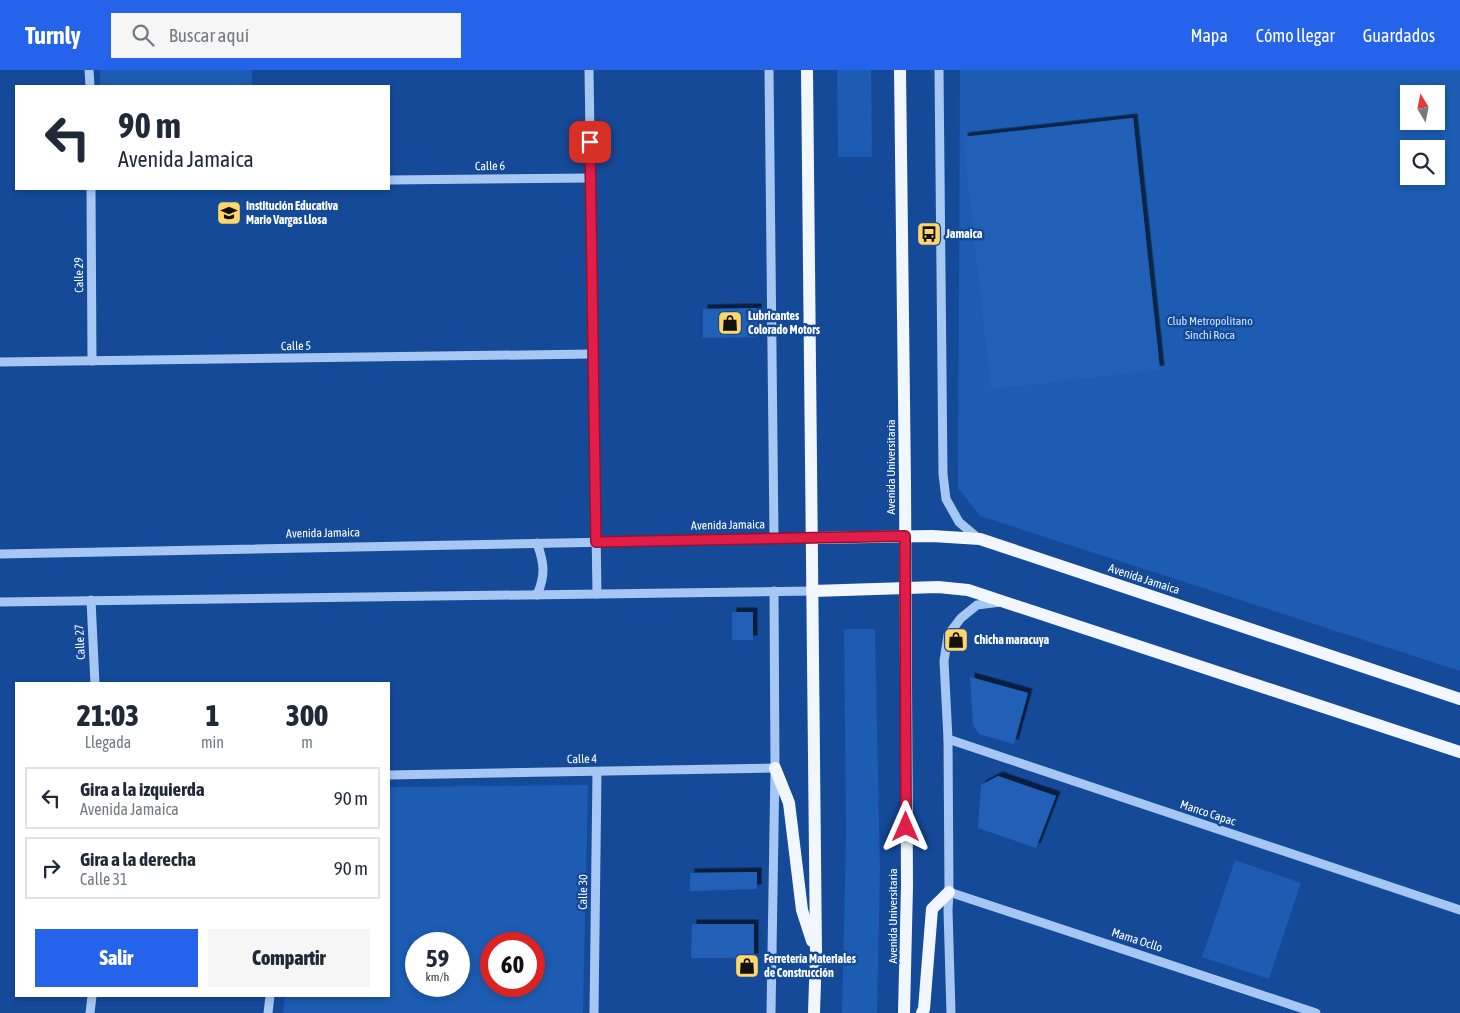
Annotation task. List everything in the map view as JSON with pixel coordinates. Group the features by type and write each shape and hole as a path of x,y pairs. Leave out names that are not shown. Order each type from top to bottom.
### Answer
{"main road":[{"path":"807,70 816,953 814,1013"},
{"name":"Avenida Universitaria","path":"900,70 907,886 904,1013"},
{"name":"Avenida Jamaica","path":"812,538 938,536 980,539 1460,699"},
{"path":"813,591 938,587 968,590 1460,752"},
{"path":"775,768 788,803 802,910 816,953"},
{"path":"922,1013 924,1009 932,909 949,892"}],"street":[{"path":"90,70 90,85"},
{"path":"589,70 597,594"},
{"path":"769,70 774,538"},
{"path":"939,70 943,474 946,499 959,522 980,539"},
{"name":"Calle 6","path":"390,180 591,178"},
{"name":"Calle 29","path":"91,190 92,361"},
{"name":"Calle 5","path":"0,362 592,354"},
{"name":"Avenida Jamaica","path":"0,554 812,538"},
{"path":"537,543 542,556 544,570 542,583 537,595"},
{"path":"772,1013 775,768 774,591"},
{"path":"0,602 813,591"},
{"name":"Calle 27","path":"91,600 95,682"},
{"path":"951,1013 948,910 948,739 944,661 948,635 961,618 977,605 1006,602"},
{"name":"Manco Capac","path":"948,739 1460,910"},
{"name":"Calle 4","path":"390,775 775,768"},
{"name":"Calle 30","path":"594,1013 597,772"},
{"name":"Mama Ocllo","path":"949,892 1316,1013"},
{"path":"90,1013 92,997"},
{"path":"268,1013 270,997"}],"green space":[{"path":"100,70 252,70 252,85 100,85"},
{"path":"837,70 871,70 872,157 838,157"},
{"name":"Club Metropolitano Sinchi Roca","path":"960,70 1460,70 1460,671 980,516 958,488"},
{"path":"844,629 875,629 880,871 877,1013 842,1013 846,834"},
{"path":"588,785 583,1013 283,1013 285,997 390,997 390,787"},
{"path":"1235,860 1301,883 1269,979 1202,957"}],"building":[{"path":"1133,118 1160,370 991,389 963,137"},
{"name":"Lubricantes Colorado Motors","path":"757,308 757,337 703,338 703,309"},
{"path":"732,612 753,612 753,640 732,640"},
{"path":"970,677 1028,693 1014,744 979,734 973,725"},
{"path":"998,776 1056,796 1036,848 978,828 981,785"},
{"path":"757,872 757,889 690,891 690,873"},
{"path":"692,924 754,924 754,958 691,958"}],"place":[{"name":"Institución Educativa Mario Vargas Llosa","path":"229,213"},
{"name":"Jamaica","path":"929,234"},
{"name":"Lubricantes Colorado Motors","path":"730,323"},
{"name":"Chicha maracuya","path":"956,640"},
{"name":"Ferretería Materiales de Construcción","path":"747,966"}],"route":[{"path":"590,142 596,542 905,536 906,827"}]}
